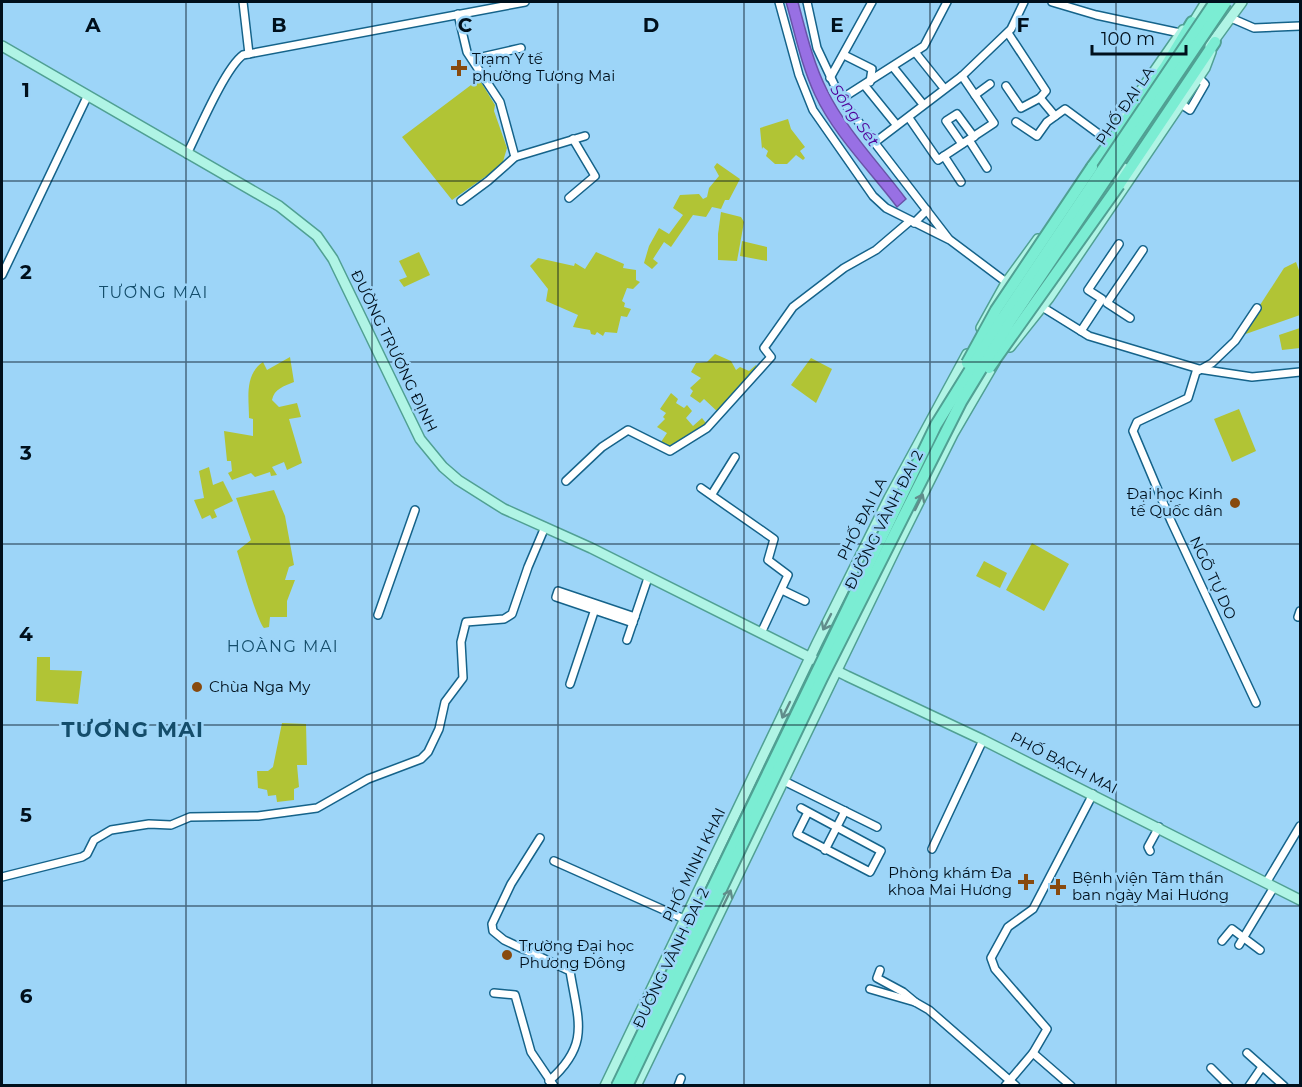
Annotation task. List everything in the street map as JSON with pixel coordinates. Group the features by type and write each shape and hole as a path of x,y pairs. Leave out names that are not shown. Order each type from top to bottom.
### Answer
{"highway":[{"name":"ĐƯỜNG VÀNH ĐAI 2","path":"617,1086 941,428 998,325 1215,2"},
{"name":"ĐƯỜNG VÀNH ĐAI 2","path":"636,1085 822,678 941,428 1011,320 1226,2"},
{"path":"941,428 977,341 1092,167 1165,67 1192,22"},
{"path":"941,428 1119,185 1215,42"}],"main road":[{"path":"1192,22 1206,2"},
{"path":"636,1085 953,434 1008,337 1196,63 1215,42 1242,2"},
{"name":"PHỐ ĐẠI LA","path":"811,657 889,498 1006,283 1180,33 1192,22"},
{"name":"PHỐ ĐẠI LA","path":"961,366 994,324 1170,66 1192,22"},
{"path":"989,373 1042,307 1181,104 1202,81 1215,42"},
{"name":"ĐƯỜNG TRƯƠNG ĐỊNH","path":"2,46 87,98 286,211 317,236 333,259 380,352 392,383 427,449 458,480 504,509 762,631 811,657"},
{"path":"1064,202 1067,216"},
{"path":"1086,224 1100,224"},
{"path":"1051,240 1068,251"},
{"path":"844,588 871,600"},
{"name":"PHỐ BẠCH MAI","path":"811,657 1093,794 1300,900"},
{"name":"PHỐ MINH KHAI","path":"605,1086 811,657"},
{"path":"646,1001 654,1015 665,1017 672,1012"},
{"path":"625,1044 633,1040 644,1042 649,1047 650,1056"}],"street":[{"path":"243,2 249,54"},
{"path":"187,154 237,62 249,54 525,2"},
{"path":"779,2 799,75 813,110 880,204 950,240 1006,283 1089,336 1199,369 1252,377 1300,372"},
{"path":"807,2 817,48 841,99 950,240"},
{"path":"830,78 872,2"},
{"path":"841,99 924,46 947,2"},
{"path":"874,143 962,76 1008,33 1024,2"},
{"path":"1052,2 1096,15 1180,33"},
{"path":"458,14 467,52 500,102 515,157"},
{"path":"1231,18 1254,28 1300,26"},
{"path":"1006,86 1021,108 1040,98 1045,89 1008,33"},
{"path":"473,59 521,48"},
{"path":"915,52 943,87"},
{"path":"844,55 872,69 867,84"},
{"path":"893,67 922,104"},
{"path":"909,118 938,160 994,123 962,76"},
{"path":"1181,104 1190,110 1202,81"},
{"path":"867,84 895,123"},
{"path":"975,95 990,84"},
{"path":"2,275 87,98"},
{"path":"1040,98 1054,116"},
{"path":"1016,122 1037,136 1047,122 1065,109 1107,140"},
{"path":"461,201 504,169 515,157 585,136"},
{"path":"569,198 595,176 573,139"},
{"path":"968,140 987,168"},
{"path":"944,156 962,182"},
{"path":"566,481 602,447 628,430 670,452 707,429 771,357 764,348 793,307 844,268 876,250 927,210"},
{"path":"1119,244 1088,290 1130,318"},
{"path":"1081,331 1143,250"},
{"path":"1199,369 1212,363 1235,341 1257,308"},
{"name":"NGÕ TỰ DO","path":"1199,369 1192,378 1188,398 1137,422 1133,431 1171,521 1256,703"},
{"path":"712,494 735,457"},
{"path":"701,488 774,539 768,560 788,575 762,631"},
{"path":"378,615 415,510"},
{"path":"2,877 82,857 87,854 94,840 111,830 149,824 171,825 190,817 258,816 317,808 368,779 421,759 428,752 439,729 445,702 463,678 461,642 466,622 504,619 512,614 545,527"},
{"path":"627,640 648,578"},
{"path":"782,590 805,602"},
{"path":"595,607 558,591 556,597 634,620"},
{"path":"570,684 595,607"},
{"path":"932,849 983,740"},
{"path":"784,781 877,827"},
{"path":"1008,1083 1033,1053 1047,1029 995,969 991,958 1008,927 1033,909 1093,794"},
{"path":"804,810 837,827 881,851 870,872 797,834 804,810"},
{"path":"825,850 845,811"},
{"path":"1239,945 1245,938 1300,826"},
{"path":"1150,851 1148,847 1159,827"},
{"path":"494,993 515,994 531,1052 551,1083 567,1065 576,1044 578,1021 570,971 504,940 493,931 492,924 511,884 540,838"},
{"path":"554,861 684,919"},
{"path":"1222,941 1232,929 1260,950"},
{"path":"880,970 877,978 903,992 947,1023 1008,1083 1016,1086"},
{"path":"870,988 915,1002"},
{"path":"1033,1053 1071,1086"},
{"path":"1247,1053 1284,1086"},
{"path":"1249,1086 1262,1067"},
{"path":"1211,1068 1230,1086"}],"green space":[{"path":"479,79 495,105 494,111 507,148 502,165 452,200 402,137"},
{"path":"788,119 791,129 805,147 800,151 805,158 803,160 796,155 787,164 775,164 766,156 768,151 763,147 762,149 760,128"},
{"path":"717,163 740,179 729,200 725,200 721,209 712,207 706,217 693,215 671,247 664,242 653,259 658,263 652,269 644,263 649,246 659,228 669,234 683,215 673,208 680,195 699,194 703,199 707,197 709,188 719,176 714,167"},
{"path":"721,212 741,217 744,222 737,261 718,260"},
{"path":"742,241 767,247 767,261 740,256"},
{"path":"419,252 430,275 404,287 399,280 407,277 399,261"},
{"path":"596,252 624,264 623,268 636,270 636,280 640,282 633,289 627,288 622,301 625,303 624,307 631,309 627,317 621,316 617,333 605,332 603,336 597,332 595,335 591,334 590,330 573,327 578,315 546,301 548,289 530,266 538,258 574,266 575,263 585,269"},
{"path":"1296,262 1300,273 1300,315 1240,336 1284,268"},
{"path":"1300,328 1300,348 1282,350 1279,335"},
{"path":"715,354 731,361 736,370 740,367 749,371 756,365 759,369 719,413 704,399 700,403 690,396 693,391 690,388 701,378 691,372 696,363 707,362"},
{"path":"290,357 294,382 277,391 272,400 279,407 297,403 301,417 289,419 302,463 287,470 284,462 272,467 277,475 271,476 270,472 255,477 251,473 232,480 228,473 232,471 231,461 227,461 224,431 253,436 253,419 249,418 248,395 253,373 263,362 267,370"},
{"path":"811,358 832,369 816,403 791,385"},
{"path":"671,393 678,399 676,403 684,408 687,405 692,411 686,418 693,426 702,418 708,426 674,448 661,442 667,433 657,427 665,419 663,417 666,413 660,409"},
{"path":"1239,409 1256,451 1232,462 1214,419"},
{"path":"209,467 213,485 223,481 233,501 214,510 217,517 212,519 210,515 202,519 194,500 204,498 199,471"},
{"path":"274,490 285,516 294,565 289,567 285,580 295,580 287,601 287,617 270,617 269,627 264,628 254,605 237,551 251,540 236,498"},
{"path":"1032,543 1069,564 1044,611 1006,590"},
{"path":"984,561 1007,573 1000,588 976,576"},
{"path":"37,657 50,657 50,670 82,671 78,704 36,701"},
{"path":"282,723 306,724 307,765 297,765 299,787 294,789 294,800 277,802 276,795 268,796 267,790 258,788 257,771 268,771 273,767"}],"shaded area":[{"path":"786,2 798,2 810,47 835,104 853,132 906,199 897,207 842,139 823,110 806,72"}],"place":[{"name":"Trạm Y tế phường Tương Mai","path":"459,68"},
{"name":"Đại học Kinh tế Quốc dân","path":"1235,503"},
{"name":"Chùa Nga My","path":"197,687"},
{"name":"Phòng khám Đa khoa Mai Hương","path":"1026,882"},
{"name":"Bệnh viện Tâm thần ban ngày Mai Hương","path":"1058,887"},
{"name":"Trường Đại học Phương Đông","path":"507,955"}],"district":[{"name":"TƯƠNG MAI","path":"154,292"},
{"name":"HOÀNG MAI","path":"283,646"},
{"name":"TƯƠNG MAI","path":"133,730"}],"water label":[{"name":"Sông Sét","path":"855,115"}]}
